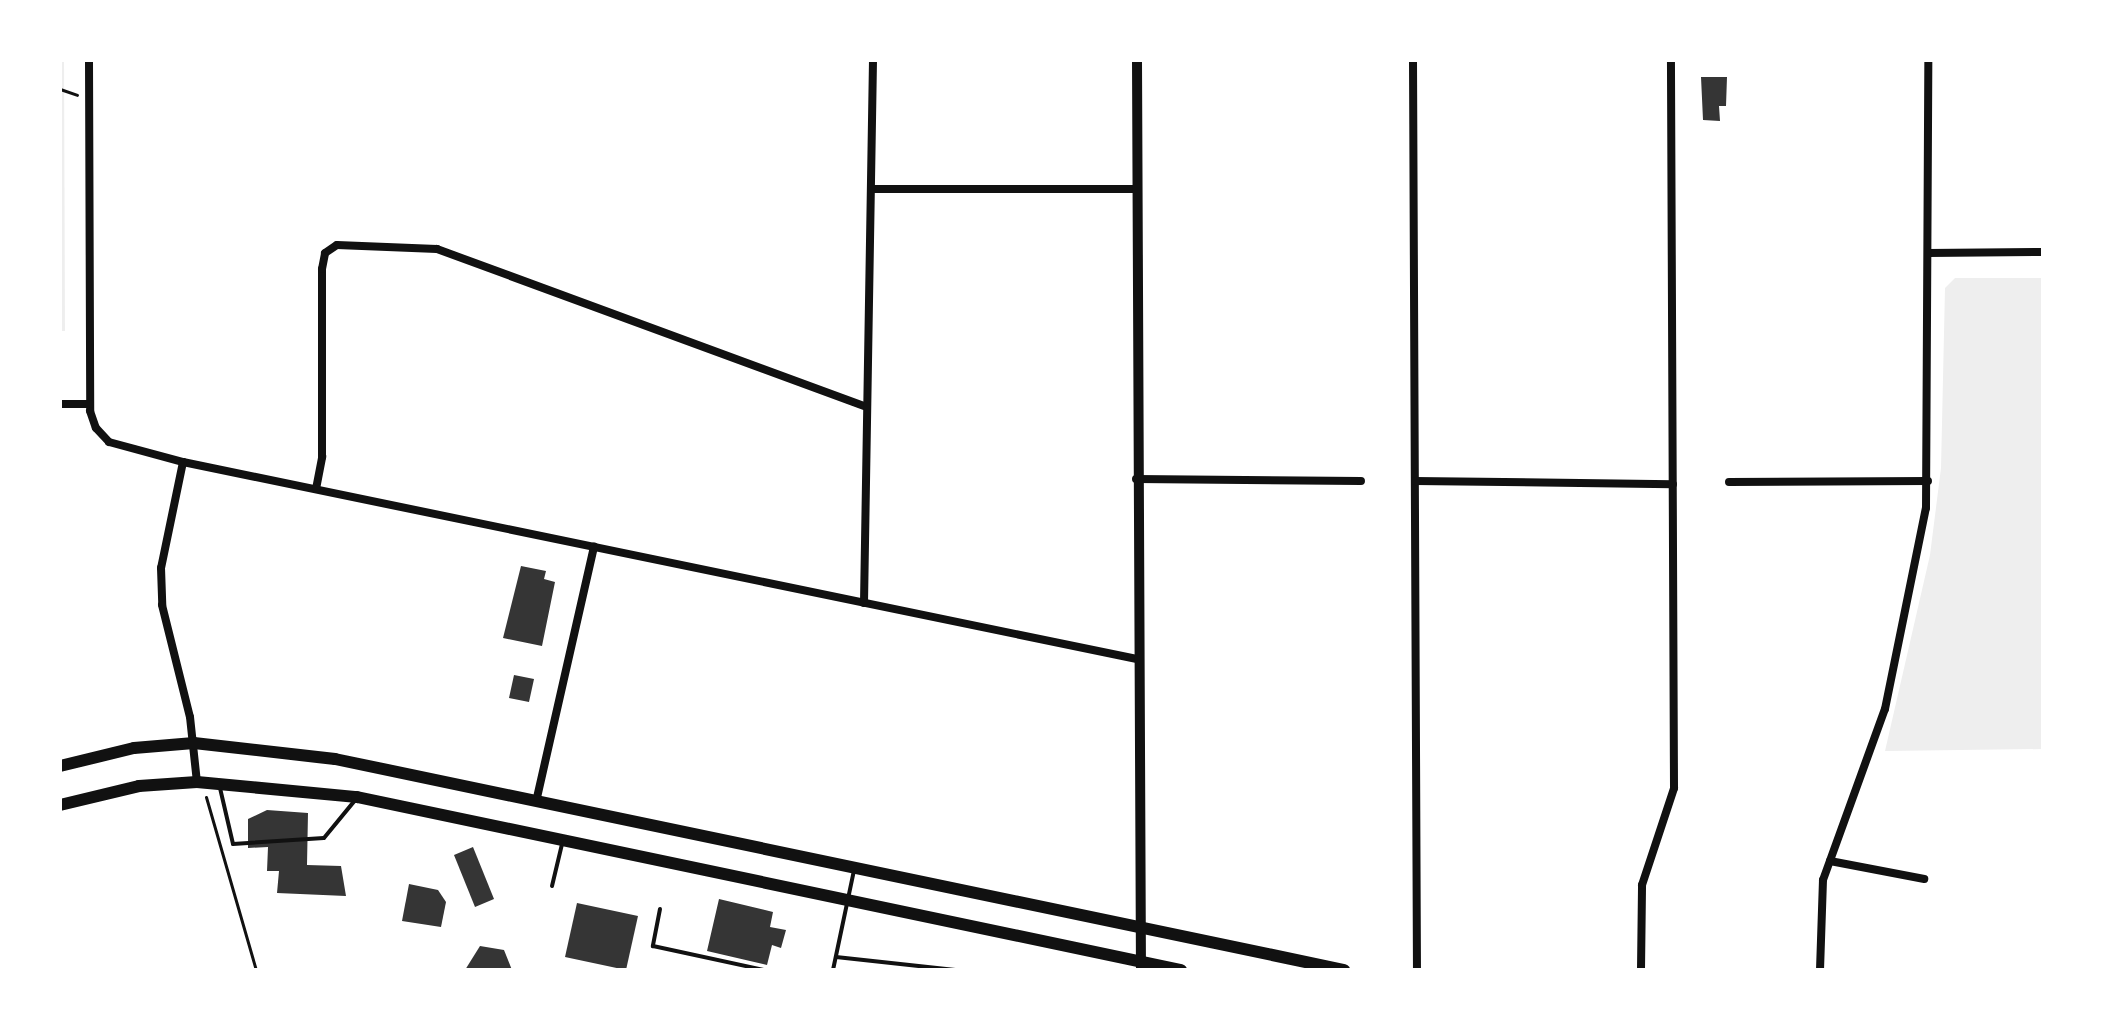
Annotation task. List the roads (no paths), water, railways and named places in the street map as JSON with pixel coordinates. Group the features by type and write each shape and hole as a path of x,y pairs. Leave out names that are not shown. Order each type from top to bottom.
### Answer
{"main road":[{"path":"60,766 134,748 194,743 335,759 1141,925 1344,970"},
{"path":"60,805 139,786 197,782 357,797 1141,966 1181,970"}],"street":[{"path":"89,60 90,404 96,428 109,442 183,462 1137,659"},
{"path":"864,603 864,406 873,60"},
{"path":"1137,60 1136,479 1141,966"},
{"path":"1413,60 1417,970"},
{"path":"1641,970 1642,885 1674,788 1671,60"},
{"path":"1820,970 1819,897 1885,709 1928,481 1928,60"},
{"path":"872,189 1137,189"},
{"path":"316,489 322,457 322,269 325,253 337,245 437,249 864,406"},
{"path":"1928,253 2043,252"},
{"path":"60,404 90,404"},
{"path":"183,462 161,568 162,605 194,743 197,782"},
{"path":"1136,479 1361,481"},
{"path":"1415,481 1673,484"},
{"path":"1729,482 1928,481"},
{"path":"536,802 594,547"},
{"path":"1830,861 1924,879"}],"lane":[{"path":"219,783 233,844 324,838 357,797"},
{"path":"552,886 563,842"},
{"path":"833,970 855,867"},
{"path":"660,909 653,946 764,970"},
{"path":"836,957 955,970"}]}
